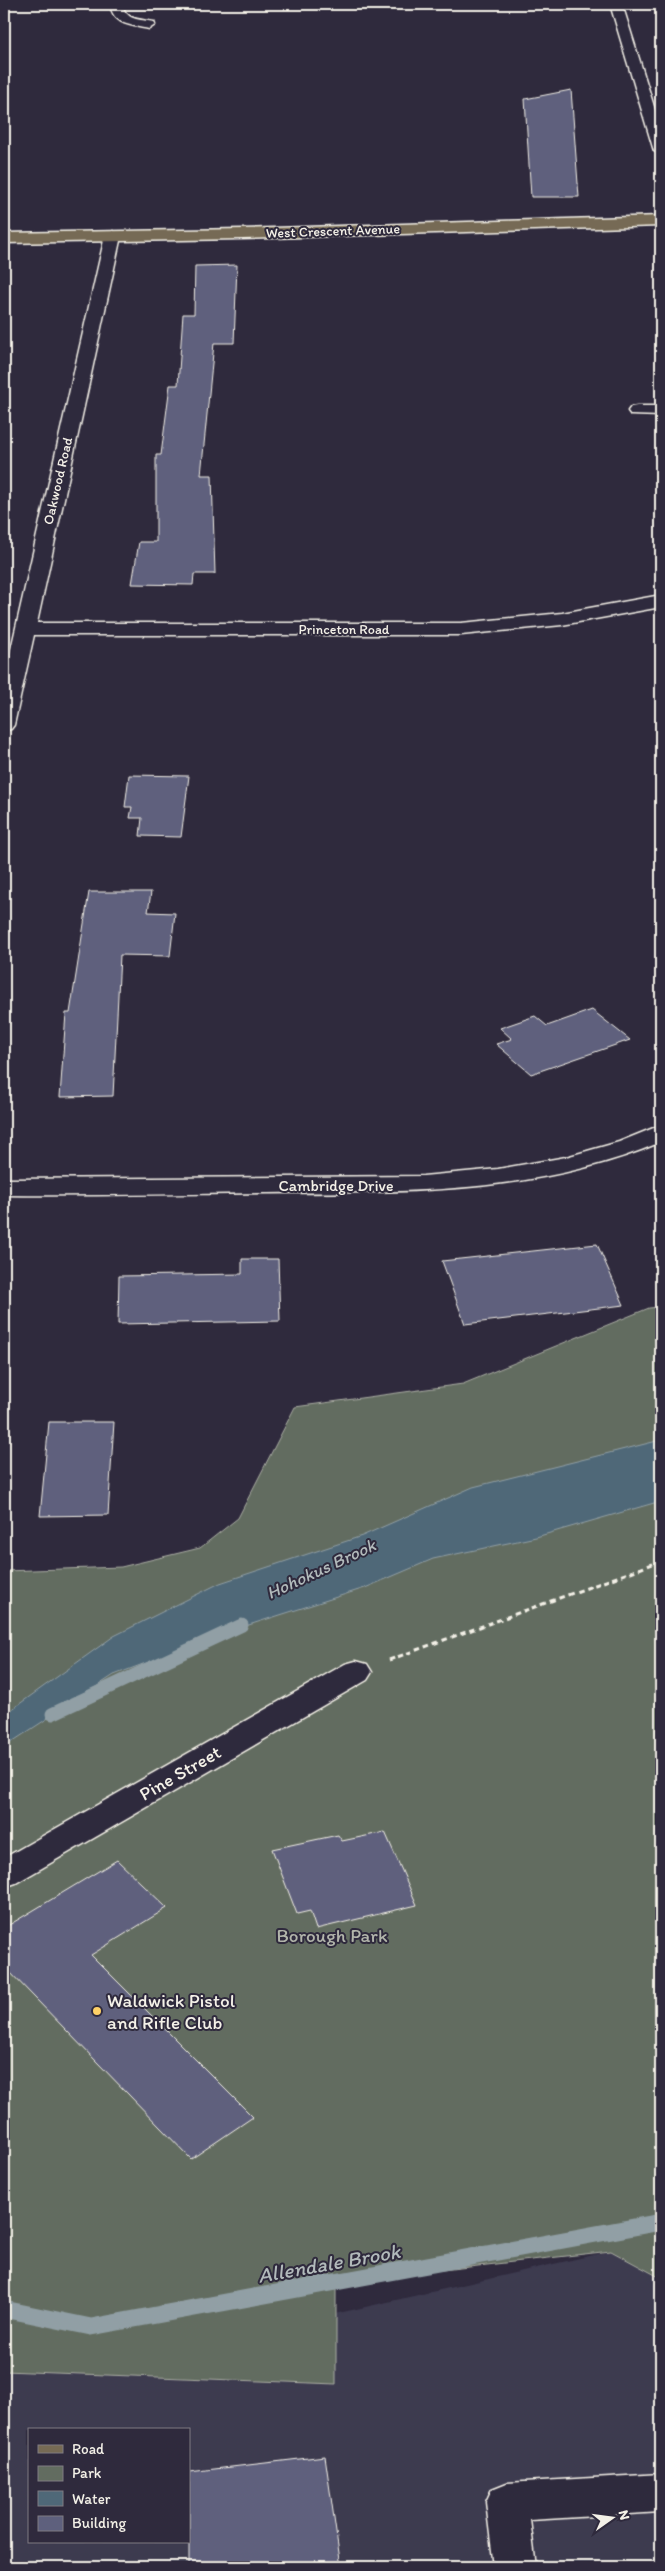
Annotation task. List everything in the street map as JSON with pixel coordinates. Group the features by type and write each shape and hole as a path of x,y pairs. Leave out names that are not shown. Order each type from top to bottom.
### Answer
{"main road":[{"name":"West Crescent Avenue","path":"4,238 661,221"}],"street":[{"path":"116,4 118,14 124,18 149,25"},
{"path":"616,4 661,151"},
{"name":"Oakwood Road","path":"4,725 113,236"},
{"path":"637,411 661,411"},
{"name":"Princeton Road","path":"25,629 461,629 517,626 572,619 661,601"},
{"name":"Cambridge Drive","path":"4,1186 423,1184 498,1177 570,1164 628,1147 661,1133"},
{"name":"Pine Street","path":"4,1874 356,1672"},
{"path":"515,2567 507,2502 661,2493"}],"path":[{"path":"356,1672 661,1561"}],"shaded area":[{"path":"611,2251 661,2278 661,2567 4,2567 4,2371 336,2384 317,2318"}],"green space":[{"name":"Borough Park","path":"661,1307 661,2278 611,2251 336,2282 336,2384 4,2371 4,1571 121,1567 200,1548 238,1518 295,1407 463,1384 649,1308"}],"water":[{"path":"661,1440 661,1501 536,1537 433,1559 365,1588 233,1630 114,1675 4,1747 4,1715 114,1636 220,1583 362,1536 473,1487"}],"building":[{"path":"571,90 579,197 531,197 525,99"},
{"path":"237,265 234,343 214,343 201,475 212,475 215,574 194,574 193,585 132,584 139,542 156,542 156,455 161,455 170,385 178,385 183,314 194,314 195,266"},
{"path":"129,775 189,776 181,837 140,836 142,818 130,818 132,807 125,807"},
{"path":"89,892 151,892 148,912 175,913 170,956 120,955 113,1096 60,1097 66,1013 70,1013"},
{"path":"592,1010 630,1040 531,1074 496,1044 512,1039 500,1028 535,1016 547,1026"},
{"path":"597,1244 624,1305 465,1324 442,1261"},
{"path":"242,1259 278,1259 280,1321 118,1324 119,1276 242,1274"},
{"path":"49,1422 114,1422 108,1515 40,1516"},
{"path":"385,1832 417,1905 316,1929 310,1911 297,1914 272,1849 338,1835 342,1841"},
{"name":"Waldwick Pistol and Rifle Club","path":"117,1860 167,1908 91,1955 253,2117 191,2159 4,1966 4,1928"},
{"path":"325,2456 341,2567 189,2567 190,2472"}],"waterway":[{"name":"Hohokus Brook","path":"52,1714 242,1625"},
{"name":"Allendale Brook","path":"4,2309 91,2327 661,2222"}],"place":[{"name":"Waldwick Pistol and Rifle Club","path":"97,2011"}]}
